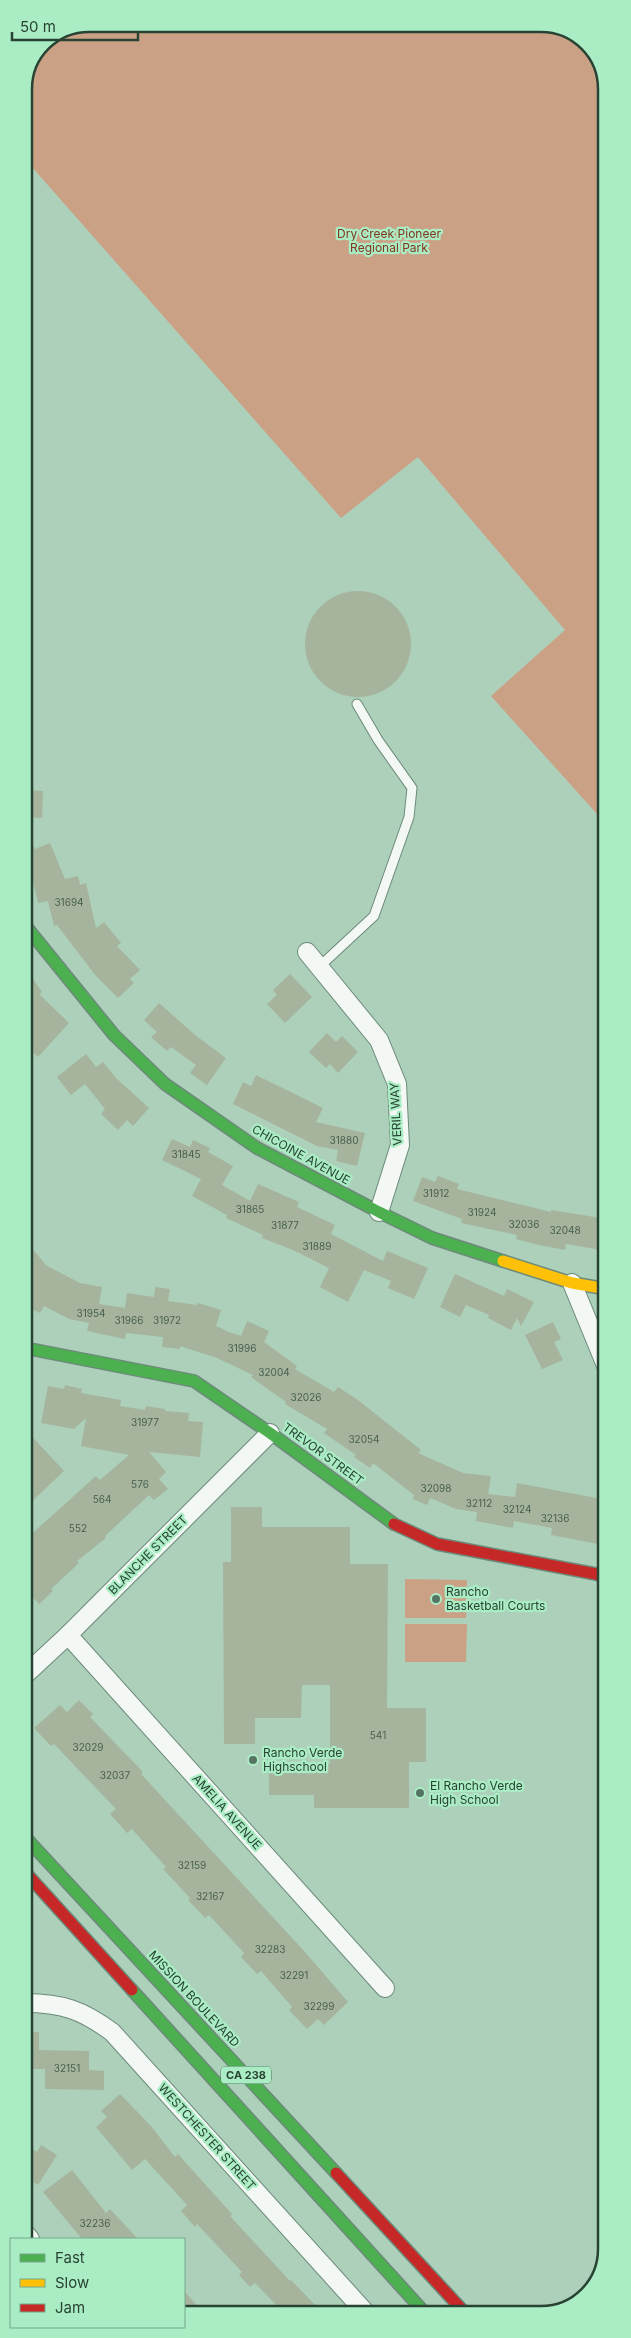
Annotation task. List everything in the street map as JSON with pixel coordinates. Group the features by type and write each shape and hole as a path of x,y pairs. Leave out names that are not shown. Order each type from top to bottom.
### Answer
{"street":[{"name":"CHICOINE AVENUE","path":"32,934 114,1035 165,1084 257,1148 432,1238 572,1283 598,1288"},
{"name":"VERIL WAY","path":"307,952 379,1040 397,1084 400,1145 379,1212"},
{"path":"572,1283 598,1346"},
{"name":"TREVOR STREET","path":"32,1350 194,1381 270,1433 396,1525 437,1544 598,1575"},
{"name":"BLANCHE STREET","path":"32,1668 68,1635 270,1433"},
{"name":"AMELIA AVENUE","path":"68,1635 385,1988"},
{"name":"MISSION BOULEVARD","path":"32,1845 459,2306"},
{"name":"CA 238","path":"32,1880 417,2306"},
{"name":"WESTCHESTER STREET","path":"32,2003 70,2007 93,2018 112,2032 359,2306"}],"lane":[{"path":"319,967 374,916 409,817 412,788 378,740 357,704"}],"green space":[{"name":"Dry Creek Pioneer Regional Park","path":"89,32 546,33 557,34 573,42 591,61 597,78 598,89 598,815 491,696 565,630 418,457 341,518 32,167 32,89 34,78 42,58 58,42 67,37"},
{"name":"Rancho Basketball Courts","path":"405,1579 467,1580 466,1618 405,1618"},
{"name":"Rancho Basketball Courts","path":"405,1624 467,1624 466,1662 405,1662"}],"building":[{"path":"358,591 378,595 395,607 407,624 411,644 407,664 395,681 378,693 358,697 338,693 321,681 309,664 305,644 309,624 321,607 338,595"},
{"path":"32,790 43,791 42,818 32,817"},
{"path":"32,842 35,849 50,843 65,879 78,876 80,885 86,883 96,928 104,922 121,943 117,946 140,970 130,979 134,983 118,998 96,976 57,925 54,926 48,901 38,903 32,877"},
{"path":"290,974 312,997 285,1023 267,1004 277,995 273,990"},
{"path":"32,978 42,992 39,994 69,1023 38,1057 32,1051"},
{"path":"159,1003 195,1035 226,1058 207,1085 190,1073 196,1065 171,1047 167,1051 151,1037 157,1032 144,1020"},
{"path":"327,1033 336,1042 342,1036 358,1052 338,1073 330,1064 326,1068 309,1052"},
{"path":"86,1054 96,1067 103,1062 116,1078 149,1108 133,1126 127,1120 118,1130 101,1114 105,1109 85,1084 71,1095 57,1077"},
{"path":"256,1075 323,1108 316,1122 365,1133 357,1166 336,1161 338,1150 317,1146 233,1104 243,1082 251,1086"},
{"path":"172,1139 190,1147 193,1140 210,1148 208,1152 233,1166 222,1185 250,1201 258,1184 299,1202 297,1207 335,1225 331,1234 383,1261 387,1251 428,1268 414,1299 388,1288 391,1281 364,1270 348,1302 320,1287 329,1268 293,1250 262,1238 263,1235 226,1218 227,1215 192,1196 201,1179 162,1160"},
{"path":"438,1176 459,1184 457,1189 551,1212 551,1210 598,1218 598,1249 566,1244 565,1250 516,1239 517,1235 461,1223 462,1219 413,1201 422,1177 435,1182"},
{"path":"32,1248 47,1266 80,1283 102,1287 99,1304 125,1308 127,1293 154,1297 155,1287 170,1289 168,1301 197,1305 198,1303 221,1310 216,1326 241,1336 247,1321 269,1331 264,1342 297,1366 295,1369 334,1392 338,1387 358,1400 421,1450 418,1453 463,1473 491,1476 488,1494 515,1497 517,1483 598,1498 598,1544 551,1535 552,1528 514,1521 513,1528 476,1521 477,1512 456,1509 430,1498 427,1505 413,1499 414,1495 373,1463 370,1468 354,1457 356,1455 324,1433 327,1429 285,1404 286,1402 251,1377 253,1375 217,1358 180,1346 180,1349 162,1347 163,1337 126,1333 125,1339 87,1331 89,1323 69,1319 44,1306 40,1313 32,1309"},
{"path":"455,1274 504,1296 507,1289 534,1302 521,1326 517,1318 511,1330 488,1318 489,1315 466,1305 460,1317 440,1307"},
{"path":"553,1322 561,1339 554,1342 563,1360 542,1369 525,1335"},
{"path":"65,1385 82,1389 81,1393 121,1400 120,1406 145,1410 146,1406 165,1409 165,1411 189,1413 188,1421 203,1422 200,1457 149,1452 166,1472 159,1479 168,1489 154,1500 149,1495 105,1536 106,1538 77,1561 79,1563 51,1589 53,1591 39,1604 32,1596 32,1534 96,1476 100,1480 129,1455 81,1446 86,1418 74,1429 41,1423 48,1386 64,1389"},
{"path":"32,1437 64,1471 32,1501"},
{"path":"231,1507 262,1507 262,1527 350,1527 350,1564 388,1564 387,1708 426,1708 426,1762 409,1762 409,1808 314,1808 314,1795 269,1795 269,1764 330,1764 330,1685 302,1685 301,1718 255,1718 255,1744 224,1744 223,1562 231,1562"},
{"path":"79,1700 93,1714 90,1717 143,1772 141,1774 305,1952 348,2002 324,2025 318,2019 307,2029 289,2010 292,2007 261,1971 257,1974 241,1957 244,1953 209,1915 205,1918 188,1900 190,1898 163,1869 166,1867 132,1829 127,1833 110,1814 116,1809 54,1744 51,1746 34,1728 60,1705 67,1712"},
{"path":"32,2032 39,2032 39,2050 89,2051 89,2070 104,2071 104,2090 45,2089 45,2069 32,2069"},
{"path":"120,2094 151,2126 175,2157 178,2154 232,2214 230,2216 290,2281 316,2306 277,2305 255,2283 250,2287 239,2275 242,2272 197,2224 195,2227 181,2211 187,2205 145,2159 132,2170 96,2127 107,2117 101,2111"},
{"path":"41,2145 57,2155 38,2185 32,2181 32,2149 37,2152"},
{"path":"72,2170 106,2213 110,2209 137,2238 81,2238 43,2192"},
{"path":"185,2292 197,2305 185,2305"}],"traffic: fast":[{"path":"32,934 114,1035 165,1084 257,1148 432,1238 503,1261"},
{"path":"32,1349 194,1381 270,1433 394,1524"},
{"path":"32,1845 336,2173"},
{"path":"132,1990 418,2306"}],"traffic: slow":[{"path":"503,1261 572,1283 598,1287"}],"traffic: jam":[{"path":"394,1524 437,1544 598,1575"},
{"path":"32,1880 132,1990"},
{"path":"336,2173 458,2306"}],"place":[{"name":"Rancho Basketball Courts","path":"436,1599"},
{"name":"Rancho Verde Highschool","path":"253,1760"},
{"name":"El Rancho Verde High School","path":"420,1793"}]}
